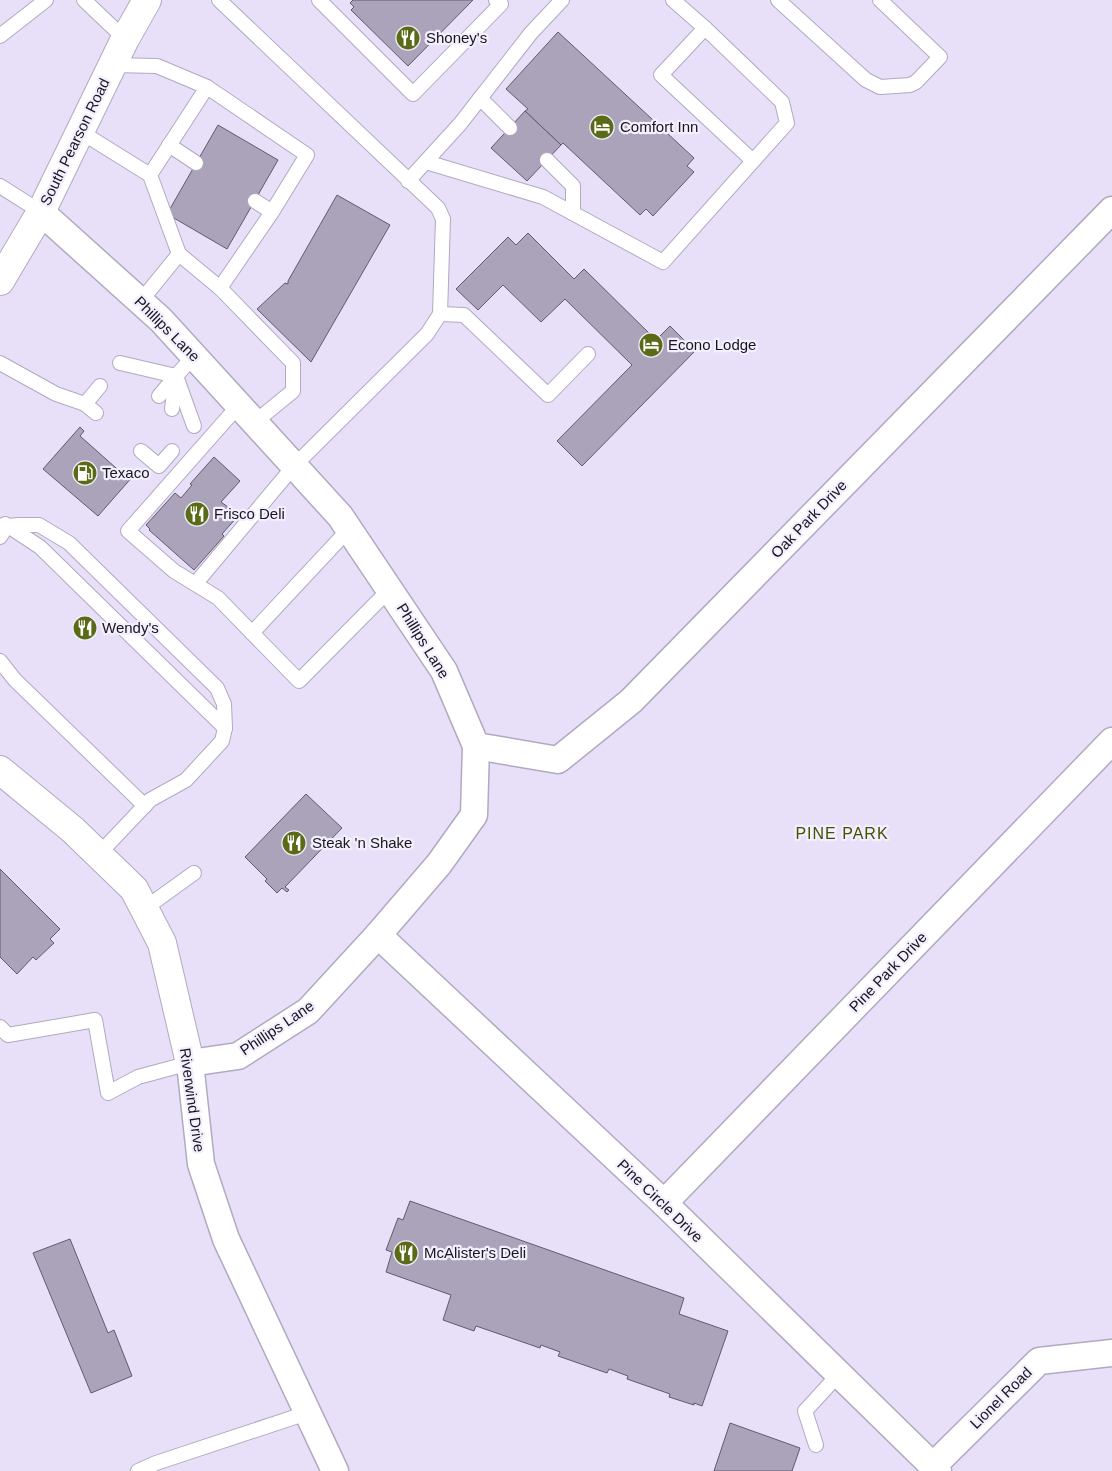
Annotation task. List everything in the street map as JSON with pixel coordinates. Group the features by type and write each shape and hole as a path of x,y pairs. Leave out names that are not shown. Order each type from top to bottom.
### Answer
{"street":[{"name":"South Pearson Road","path":"0,282 41,212 125,39 147,0"},
{"name":"Oak Park Drive","path":"476,746 558,760 631,701 1112,210"},
{"name":"Phillips Lane","path":"41,212 161,320 340,516 444,670 476,746 474,815 439,864 378,935 308,1011 238,1056 190,1064"},
{"name":"Pine Park Drive","path":"664,1203 1112,741"},
{"name":"Riverwind Drive","path":"0,770 73,830 134,889 162,943 190,1064 201,1164 226,1239 335,1471"},
{"name":"Pine Circle Drive","path":"378,935 664,1203 935,1468"},
{"name":"Lionel Road","path":"935,1468 1039,1361 1112,1353"}],"lane":[{"path":"0,36 46,0"},
{"path":"84,0 125,39"},
{"path":"196,584 294,466 427,334 440,314 443,219 438,208 219,0"},
{"path":"319,0 413,94 501,4 496,0"},
{"path":"408,180 460,124 531,33 562,0"},
{"path":"426,162 543,197 663,262 787,123 782,102 673,0"},
{"path":"778,0 866,80 880,87 910,85 916,82 940,57 880,0"},
{"path":"705,28 661,74 754,161"},
{"path":"113,65 156,66 207,87 307,155 272,212 220,288"},
{"path":"150,174 207,87"},
{"path":"480,98 510,128"},
{"path":"81,132 150,174 180,254 220,288 293,363 293,392 247,414 128,531 174,571 218,598 299,681 390,589"},
{"path":"169,145 196,163"},
{"path":"547,160 573,186 573,213"},
{"path":"0,186 41,212"},
{"path":"254,201 272,212"},
{"path":"140,302 180,254"},
{"path":"440,314 464,315 548,395 588,354"},
{"path":"159,396 194,356"},
{"path":"0,362 56,394 90,408 100,386"},
{"path":"120,363 176,376"},
{"path":"138,376 176,376"},
{"path":"172,409 176,376"},
{"path":"176,376 194,426"},
{"path":"141,451 159,466 172,451"},
{"path":"2,528 19,525 39,526 70,543 216,688 224,704 225,728 222,741 186,780 150,800 98,855"},
{"path":"2,528 40,547 225,728"},
{"path":"252,633 349,530"},
{"path":"0,661 14,680 145,806"},
{"path":"144,909 194,873"},
{"path":"0,1027 8,1035 95,1020 108,1093 138,1078 190,1064"},
{"path":"816,1446 805,1411 838,1374"},
{"path":"138,1471 156,1463 308,1414"}],"building":[{"name":"Shoney's","path":"353,0 473,0 408,66 351,10 354,7 350,3"},
{"name":"Comfort Inn","path":"558,32 694,158 687,166 694,172 653,216 646,209 640,215 563,143 561,145 525,111 528,109 506,89"},
{"path":"525,111 561,145 527,181 491,148"},
{"path":"218,125 278,160 227,249 167,214"},
{"path":"337,195 390,225 311,362 257,309 285,283 288,284"},
{"name":"Econo Lodge","path":"528,233 574,279 584,269 656,340 670,326 695,351 582,466 557,441 632,365 565,299 541,322 503,285 478,310 456,289 508,237 516,245"},
{"name":"Texaco","path":"80,427 84,431 80,436 125,476 130,471 134,475 98,516 43,469"},
{"name":"Frisco Deli","path":"214,457 240,481 221,502 239,515 222,534 224,536 194,570 149,530 146,525 175,493 181,498 192,485 190,484"},
{"name":"Steak 'n Shake","path":"306,794 342,828 285,887 289,890 287,892 282,888 277,893 265,881 267,879 245,857"},
{"path":"0,869 60,929 50,939 54,943 36,960 33,957 17,974 0,957"},
{"path":"410,1201 684,1298 679,1314 728,1331 702,1406 669,1397 670,1394 627,1379 628,1376 609,1369 607,1373 558,1356 560,1352 541,1345 540,1348 476,1326 474,1331 443,1320 451,1295 386,1272 392,1252 386,1250 398,1218 403,1220"},
{"path":"70,1239 108,1333 114,1330 132,1376 91,1393 33,1253"},
{"path":"730,1423 800,1448 792,1471 714,1471"}],"place":[{"name":"Shoney's","path":"408,38"},
{"name":"Comfort Inn","path":"602,127"},
{"name":"Econo Lodge","path":"651,345"},
{"name":"Texaco","path":"85,473"},
{"name":"Frisco Deli","path":"197,514"},
{"name":"Wendy's","path":"85,628"},
{"name":"Steak 'n Shake","path":"294,843"},
{"name":"McAlister's Deli","path":"406,1253"}],"district":[{"name":"PINE PARK","path":"842,833"}]}
